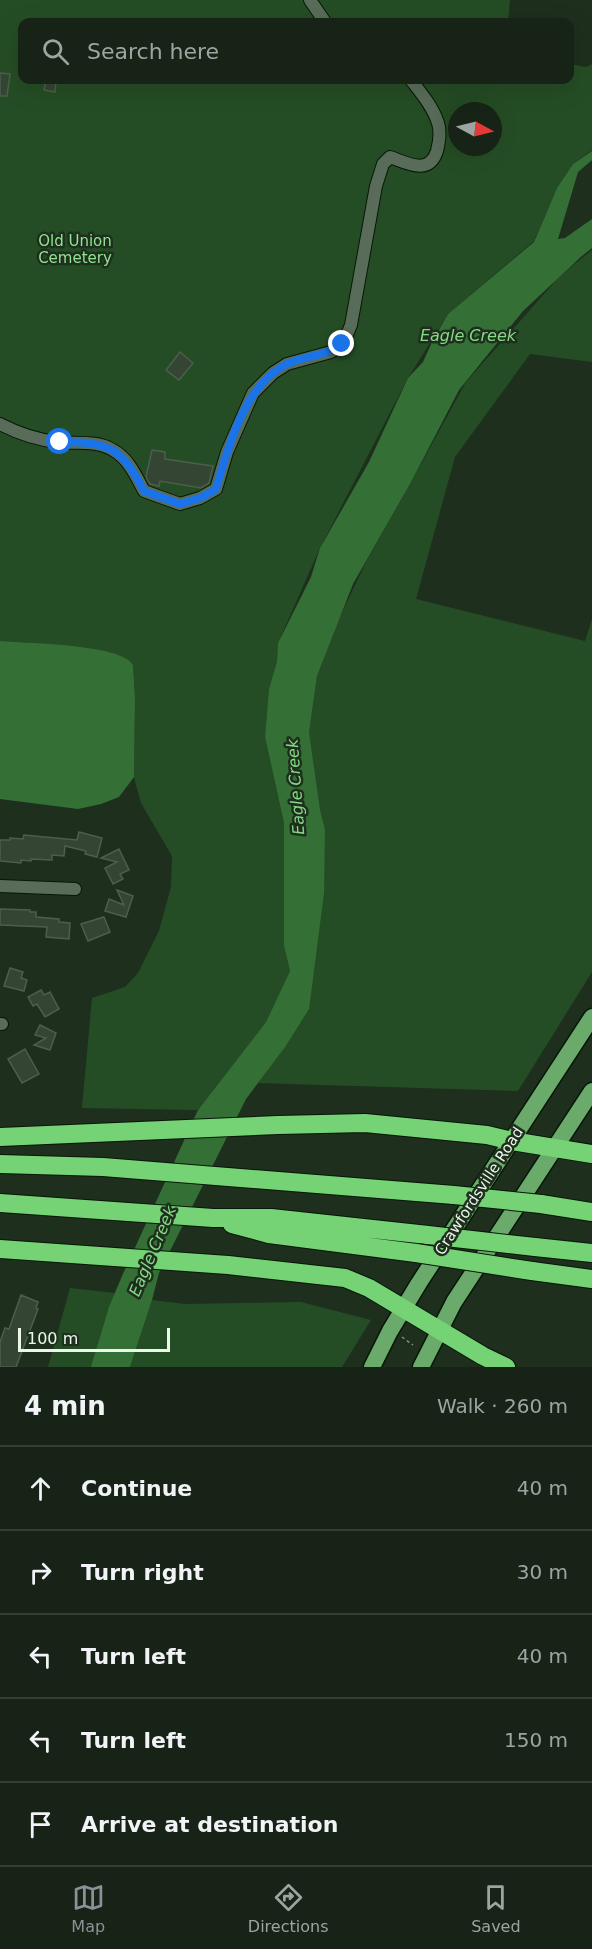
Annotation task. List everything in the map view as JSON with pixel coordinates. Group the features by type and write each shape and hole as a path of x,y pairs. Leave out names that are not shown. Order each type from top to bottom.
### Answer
{"highway":[{"path":"0,1137 365,1123 475,1133 592,1154"},
{"path":"0,1164 103,1167 269,1179 454,1195 592,1212"},
{"path":"0,1203 213,1218 271,1218 592,1253"},
{"path":"541,1204 592,1204"},
{"path":"213,1218 268,1234 592,1279"},
{"path":"0,1249 228,1265 345,1278 369,1288 483,1356 506,1367"}],"main road":[{"name":"Crawfordsville Road","path":"372,1367 404,1308 592,1017"},
{"path":"421,1367 454,1302 592,1091"}],"street":[{"path":"310,0 322,18"},
{"path":"0,424 28,437 60,442 85,442 115,451 131,467 144,491 180,504 200,498 216,489 227,452 253,393 273,373 287,364 331,352 342,344 351,325 376,186 383,164 390,157 415,166 427,165 434,159 439,143 439,124 427,101 414,84"},
{"path":"0,886 75,889"}],"path":[{"path":"401,1337 413,1345"}],"green space":[{"name":"Old Union Cemetery","path":"0,0 510,0 508,18 18,18 18,84 574,84 574,65 586,67 592,64 592,150 573,164 557,188 534,241 448,314 408,378 320,548 278,643 277,661 269,689 265,737 284,823 284,946 290,971 266,1022 198,1110 82,1108 92,998 125,987 138,973 159,931 171,887 172,856 141,803 134,777 133,665 125,658 112,653 72,646 0,641"},
{"path":"592,250 592,362 530,354 455,457 416,599 585,641 592,619 592,972 518,1091 258,1083 309,1009 309,733 317,676 339,619 366,562 466,382 560,276"},
{"path":"70,1288 115,1293 92,1367 48,1367"},
{"path":"152,1300 185,1304 301,1302 371,1320 342,1367 130,1367"}],"water":[{"name":"Eagle Creek","path":"592,151 592,160 578,172 558,239 565,238 592,219 592,248 523,311 459,390 410,484 353,584 317,676 309,733 325,830 324,893 309,1009 285,1047 246,1099 159,1273 130,1367 91,1367 109,1307 198,1110 266,1022 290,971 284,946 284,823 265,737 269,689 277,661 278,643 311,577 320,548 369,462 408,378 423,362 448,314 534,242 557,188 573,164"},
{"path":"0,641 93,649 125,658 133,665 134,777 119,797 78,809 0,799"}],"building":[{"path":"0,73 10,74 7,96 0,96"},
{"path":"45,84 56,84 55,92 44,90"},
{"path":"180,352 193,363 179,380 166,370"},
{"path":"152,450 165,452 165,459 213,466 209,483 201,488 160,481 159,486 150,484 146,477"},
{"path":"79,832 102,838 97,857 85,854 86,851 65,846 64,856 52,855 52,860 31,859 31,861 21,860 21,863 0,861 0,840 23,839 24,835 77,840"},
{"path":"119,849 129,870 120,874 123,879 113,884 105,868 117,862 101,858"},
{"path":"117,890 133,896 126,917 105,911 109,899 124,905"},
{"path":"0,909 30,910 30,912 36,912 36,917 59,919 59,922 70,923 69,939 46,937 47,927 0,925"},
{"path":"104,917 110,932 88,941 81,924"},
{"path":"10,968 23,972 21,978 27,980 24,991 4,986"},
{"path":"41,990 44,995 50,992 59,1009 45,1017 37,1004 33,1006 28,997"},
{"path":"40,1025 56,1033 50,1050 34,1045 46,1038 35,1035"},
{"path":"25,1049 39,1074 22,1083 8,1059"},
{"path":"21,1295 38,1302 36,1308 38,1309 16,1367 0,1367 0,1342 5,1328 9,1329"}],"route":[{"path":"60,442 85,442 115,451 131,467 144,491 180,504 200,498 216,489 227,452 253,393 273,373 287,364 331,352 342,344"}]}
